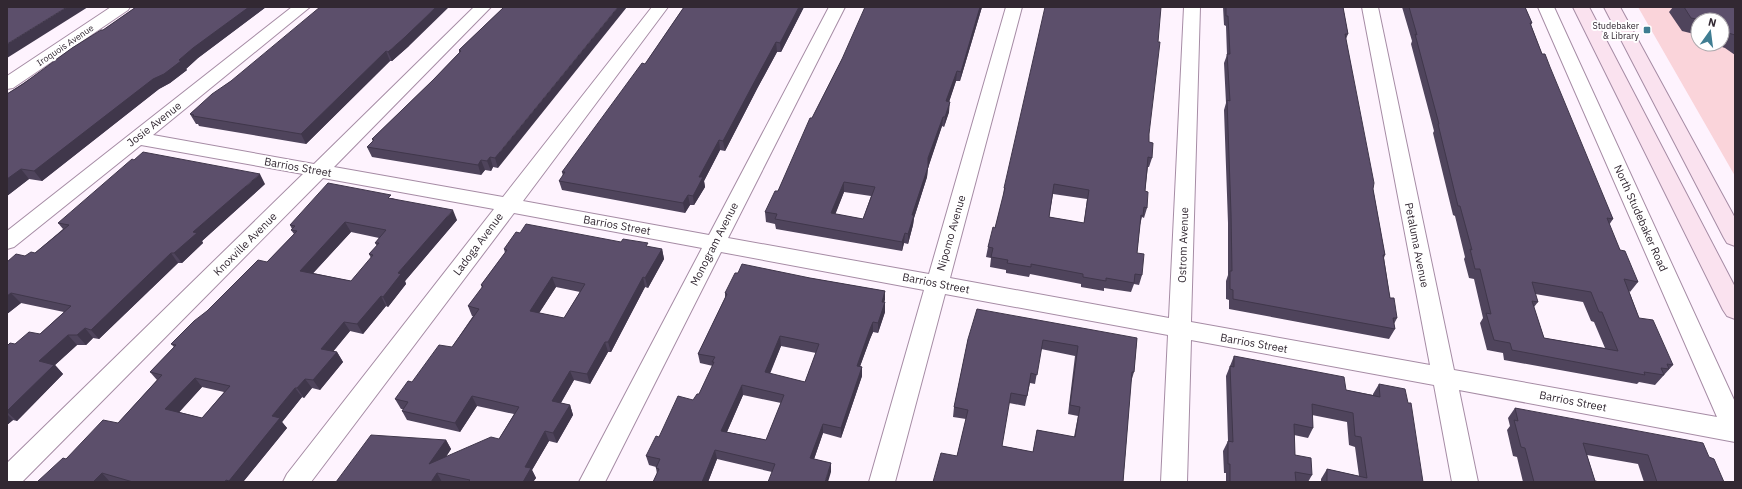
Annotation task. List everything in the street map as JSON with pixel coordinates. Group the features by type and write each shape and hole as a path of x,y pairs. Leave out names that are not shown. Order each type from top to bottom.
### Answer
{"main road":[{"path":"1581,7 1735,310"},
{"path":"1612,7 1735,238"},
{"path":"1610,63 1645,68"}],"street":[{"name":"Iroquois Avenue","path":"7,84 122,7"},
{"name":"Josie Avenue","path":"7,242 302,7"},
{"name":"Knoxville Avenue","path":"7,480 483,7"},
{"name":"Ladoga Avenue","path":"296,482 660,7"},
{"name":"Monogram Avenue","path":"592,482 837,7"},
{"name":"Nipomo Avenue","path":"882,482 936,283 1014,7"},
{"name":"Ostrom Avenue","path":"1174,482 1192,7"},
{"name":"Petaluma Avenue","path":"1370,7 1465,482"},
{"name":"North Studebaker Road","path":"1546,7 1735,430"},
{"name":"Barrios Street","path":"136,138 1735,430"}],"shaded area":[{"path":"1638,7 1735,7 1735,176"}],"building":[{"path":"7,7 67,7 7,44"},
{"path":"136,7 249,7 193,48 179,60 181,61 164,74 153,79 34,171 21,169 7,179 7,94 72,48 103,30"},
{"path":"320,7 436,7 388,52 386,51 301,134 193,116 194,115 190,114 212,94 231,81"},
{"path":"504,7 618,7 495,158 490,157 487,161 481,160 478,165 367,147 374,140 372,139 461,51 459,50"},
{"path":"684,7 799,7 780,43 776,42 723,141 719,140 699,177 703,177 693,196 688,195 683,203 559,181 565,172 562,172 642,63 645,64"},
{"path":"865,7 980,7 961,72 957,71 946,101 950,102 928,158 928,167 912,215 914,215 908,234 905,233 902,242 775,219 777,214 765,212 775,191 778,191 810,118 812,118 842,59","holes":["844,182 875,187 863,219 831,213"]},
{"path":"1045,7 1161,7 1158,42 1160,42 1149,134 1149,142 1153,143 1152,158 1148,157 1145,191 1148,192 1147,208 1144,207 1143,216 1141,215 1137,253 1144,254 1142,275 1135,274 1134,283 1106,278 1106,281 1083,277 1083,274 1031,264 1031,267 1007,263 1008,260 991,257 993,248 988,247 993,227 995,228","holes":["1054,184 1089,190 1084,223 1049,217"]},
{"path":"1226,7 1343,7 1348,34 1345,34 1374,183 1373,189 1385,255 1383,255 1390,298 1394,298 1397,318 1393,318 1395,329 1233,299 1233,290 1230,289 1230,271 1232,271 1227,100 1230,101 1227,54 1230,54 1228,16 1226,16"},
{"path":"1409,7 1525,7 1542,54 1545,54 1613,219 1607,218 1620,250 1625,251 1638,282 1624,279 1639,318 1653,320 1673,365 1667,364 1669,369 1661,368 1664,375 1644,372 1645,375 1512,350 1510,343 1494,340 1486,313 1491,314 1480,269 1475,269 1470,249 1472,250 1460,206 1458,206 1439,124 1415,34 1417,35","holes":["1532,282 1591,292 1599,312 1602,312 1618,351 1544,338 1532,301 1538,302"]},
{"path":"1684,7 1735,8 1735,35 1730,33 1730,12 1690,12 1690,16"},
{"path":"143,152 260,174 193,232 197,233 174,253 171,253 91,330 85,328 77,335 68,335 39,361 54,365 7,411 7,346 10,343 15,344 29,332 40,334 71,306 11,293 7,296 7,262 16,254 25,256 31,252 35,253 69,225 58,223 132,159 134,160"},
{"path":"328,183 391,195 388,198 453,210 398,273 401,274 383,297 381,296 357,324 344,322 321,349 337,352 313,380 305,379 297,388 295,388 272,416 280,418 229,481 133,482 102,473 93,482 37,482 63,458 66,459 103,420 118,423 162,375 150,372 176,345 171,344 194,321 207,311 258,260 267,262 297,231 291,230 295,226 290,225","holes":["345,222 386,230 375,243 379,243 369,254 373,255 351,281 300,271","195,378 230,386 202,418 165,409"]},
{"path":"526,224 621,242 623,239 648,243 646,246 662,249 645,278 643,277 608,342 605,342 587,374 570,371 552,401 570,405 553,433 545,431 525,467 531,468 523,482 468,482 470,480 437,473 431,482 336,482 371,435 446,440 429,464 491,437 499,439 519,407 472,396 455,423 402,411 408,402 395,399 408,381 412,382 439,345 452,347 479,309 468,306 483,286 481,285 507,250 504,249 516,232 520,233","holes":["552,277 585,284 564,318 530,311"]},
{"path":"742,264 885,291 882,302 885,302 878,323 873,322 857,366 862,367 841,428 823,424 810,458 831,463 825,482 768,482 775,464 715,450 702,482 653,482 659,469 656,468 660,459 646,456 656,436 659,437 678,396 693,400 697,394 699,394 715,357 698,354 727,294 725,293 735,273 738,273","holes":["780,336 819,344 805,382 765,372","742,385 784,395 766,440 721,431"]},
{"path":"977,309 1137,338 1134,372 1132,372 1123,482 933,482 941,453 957,456 968,410 954,407 968,339","holes":["1043,340 1078,346 1070,405 1080,407 1075,437 1037,430 1033,452 1002,446 1011,393 1027,396 1031,373 1037,375"]},
{"path":"1234,356 1344,377 1346,390 1380,397 1379,384 1405,389 1408,403 1411,403 1423,482 1327,482 1327,469 1367,478 1361,437 1355,436 1353,413 1312,404 1313,428 1294,424 1295,455 1311,458 1312,475 1295,472 1296,482 1230,482 1228,441 1233,442 1230,366 1234,367"},
{"path":"1515,408 1703,443 1709,457 1714,459 1724,482 1657,482 1648,455 1583,443 1595,481 1600,482 1534,482 1525,448 1521,447 1514,420 1518,421"}],"place":[{"name":"Studebaker & Library","path":"1647,30"}]}
